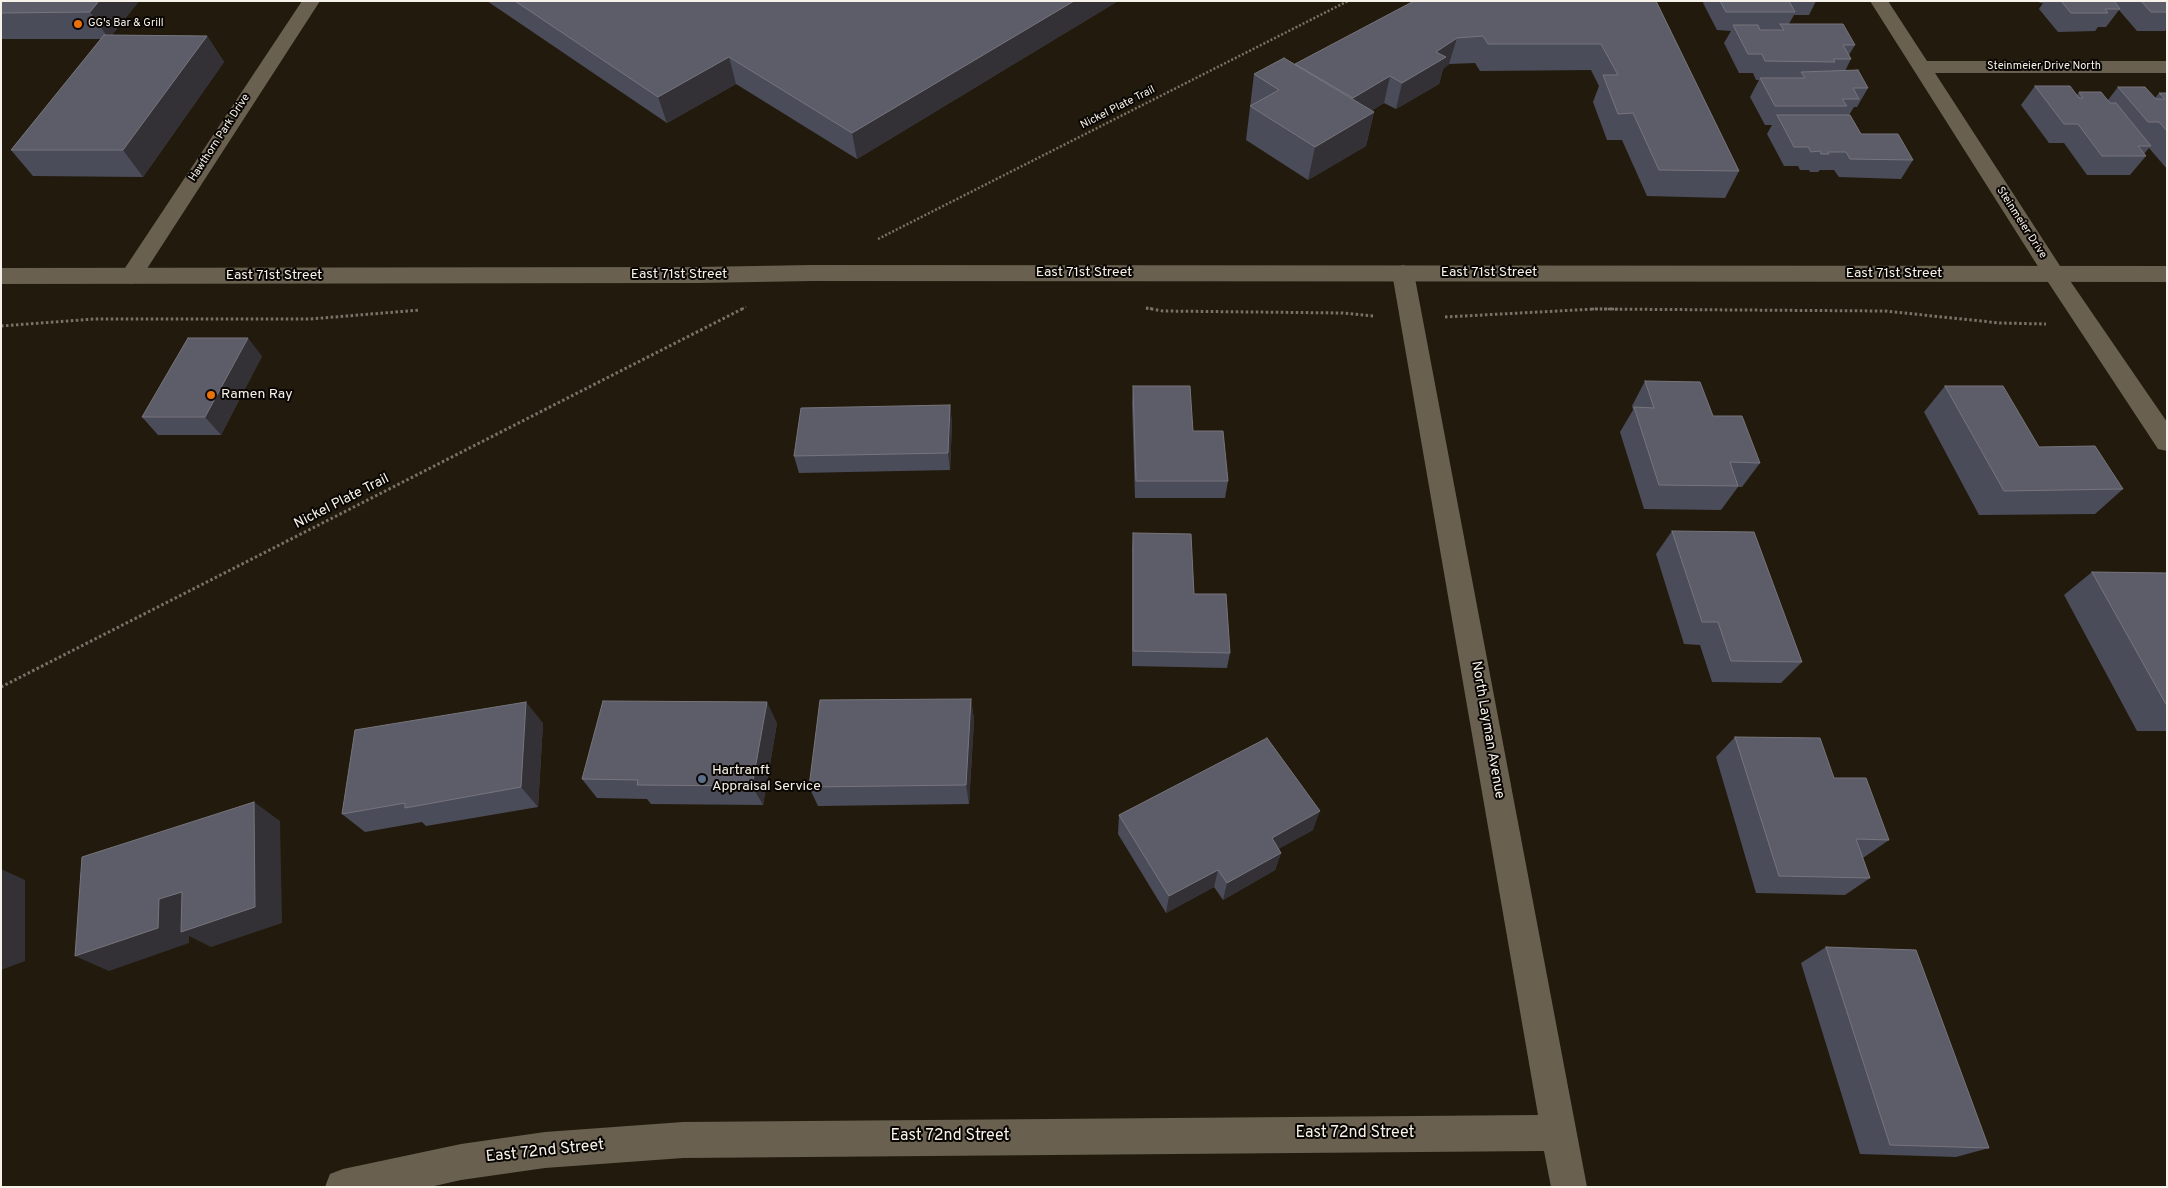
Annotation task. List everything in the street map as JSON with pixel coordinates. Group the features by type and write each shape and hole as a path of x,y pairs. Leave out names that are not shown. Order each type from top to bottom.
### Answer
{"street":[{"name":"Hawthorn Park Drive","path":"130,276 311,1"},
{"name":"Steinmeier Drive","path":"1879,1 2054,274 2167,442"},
{"name":"Steinmeier Drive North","path":"1921,67 2167,67"},
{"name":"East 71st Street","path":"1,276 1403,273 2167,274"},
{"name":"North Layman Avenue","path":"1403,273 1569,1187"},
{"name":"East 72nd Street","path":"343,1187 461,1162 545,1150 682,1140 1560,1133"}],"path":[{"name":"Nickel Plate Trail","path":"895,230 1348,1"},
{"path":"743,304 752,304"},
{"path":"1144,307 1163,311 1343,313 1412,317 1484,316 1595,309 1875,311 2000,323 2088,324"},
{"path":"1,326 94,319 310,318 428,310"},
{"name":"Nickel Plate Trail","path":"1,687 693,335"}],"building":[{"path":"1,1 99,1 90,12 1,13"},
{"path":"515,1 1074,1 852,133 729,57 658,97"},
{"path":"1414,1 1656,1 1739,171 1659,170 1633,113 1618,114 1603,75 1618,75 1601,44 1488,44 1483,36 1457,38 1436,52 1446,57 1402,83 1390,76 1353,98 1295,64"},
{"path":"1720,1 1789,1 1795,12 1726,12"},
{"path":"2061,1 2114,1 2120,9 2105,9 2108,13 2071,13"},
{"path":"2141,1 2167,1 2167,12 2151,12"},
{"path":"1780,24 1843,24 1855,45 1843,45 1851,59 1833,59 1835,62 1765,61 1762,54 1748,54 1733,25 1758,25 1760,30 1784,30"},
{"path":"104,35 207,36 123,150 11,150"},
{"path":"1284,58 1374,112 1315,147 1250,106 1279,90 1254,74"},
{"path":"1858,70 1868,88 1853,88 1859,99 1842,99 1847,106 1775,106 1760,78 1805,78 1801,72"},
{"path":"2035,86 2070,86 2079,98 2083,98 2079,92 2101,92 2110,103 2116,103 2151,146 2138,146 2146,156 2102,156 2078,124 2064,124"},
{"path":"2118,87 2145,87 2156,99 2165,99 2159,93 2167,93 2167,131 2159,122 2148,122"},
{"path":"1777,115 1850,115 1861,134 1898,134 1913,160 1850,159 1846,152 1821,154 1820,151 1811,152 1808,147 1794,147"},
{"path":"188,338 248,338 205,417 142,417"},
{"path":"1645,381 1700,382 1713,416 1742,416 1760,463 1730,462 1738,486 1659,485 1634,407 1654,408"},
{"path":"1133,386 1190,386 1193,431 1223,431 1228,481 1136,481"},
{"path":"1945,386 2003,386 2039,447 2095,446 2123,489 2004,491"},
{"path":"950,405 948,453 794,456 801,408"},
{"path":"1672,531 1754,532 1802,662 1731,661 1718,622 1702,622"},
{"path":"1133,533 1191,534 1194,594 1226,594 1230,653 1133,651"},
{"path":"2092,572 2167,573 2167,706"},
{"path":"971,699 966,785 809,787 820,700"},
{"path":"603,701 767,702 752,786 637,785 638,780 582,779"},
{"path":"526,702 521,787 405,808 405,803 342,814 355,730"},
{"path":"1735,737 1820,738 1834,778 1866,778 1889,840 1856,839 1870,878 1779,876"},
{"path":"1267,738 1320,811 1272,838 1281,853 1227,883 1218,870 1169,896 1119,815"},
{"path":"254,802 255,907 181,932 182,892 159,899 158,928 75,956 82,857"},
{"path":"1826,947 1916,950 1989,1148 1890,1145"}],"place":[{"name":"GG's Bar & Grill","path":"78,24"},
{"name":"Ramen Ray","path":"211,395"},
{"name":"Hartranft Appraisal Service","path":"702,779"}]}
